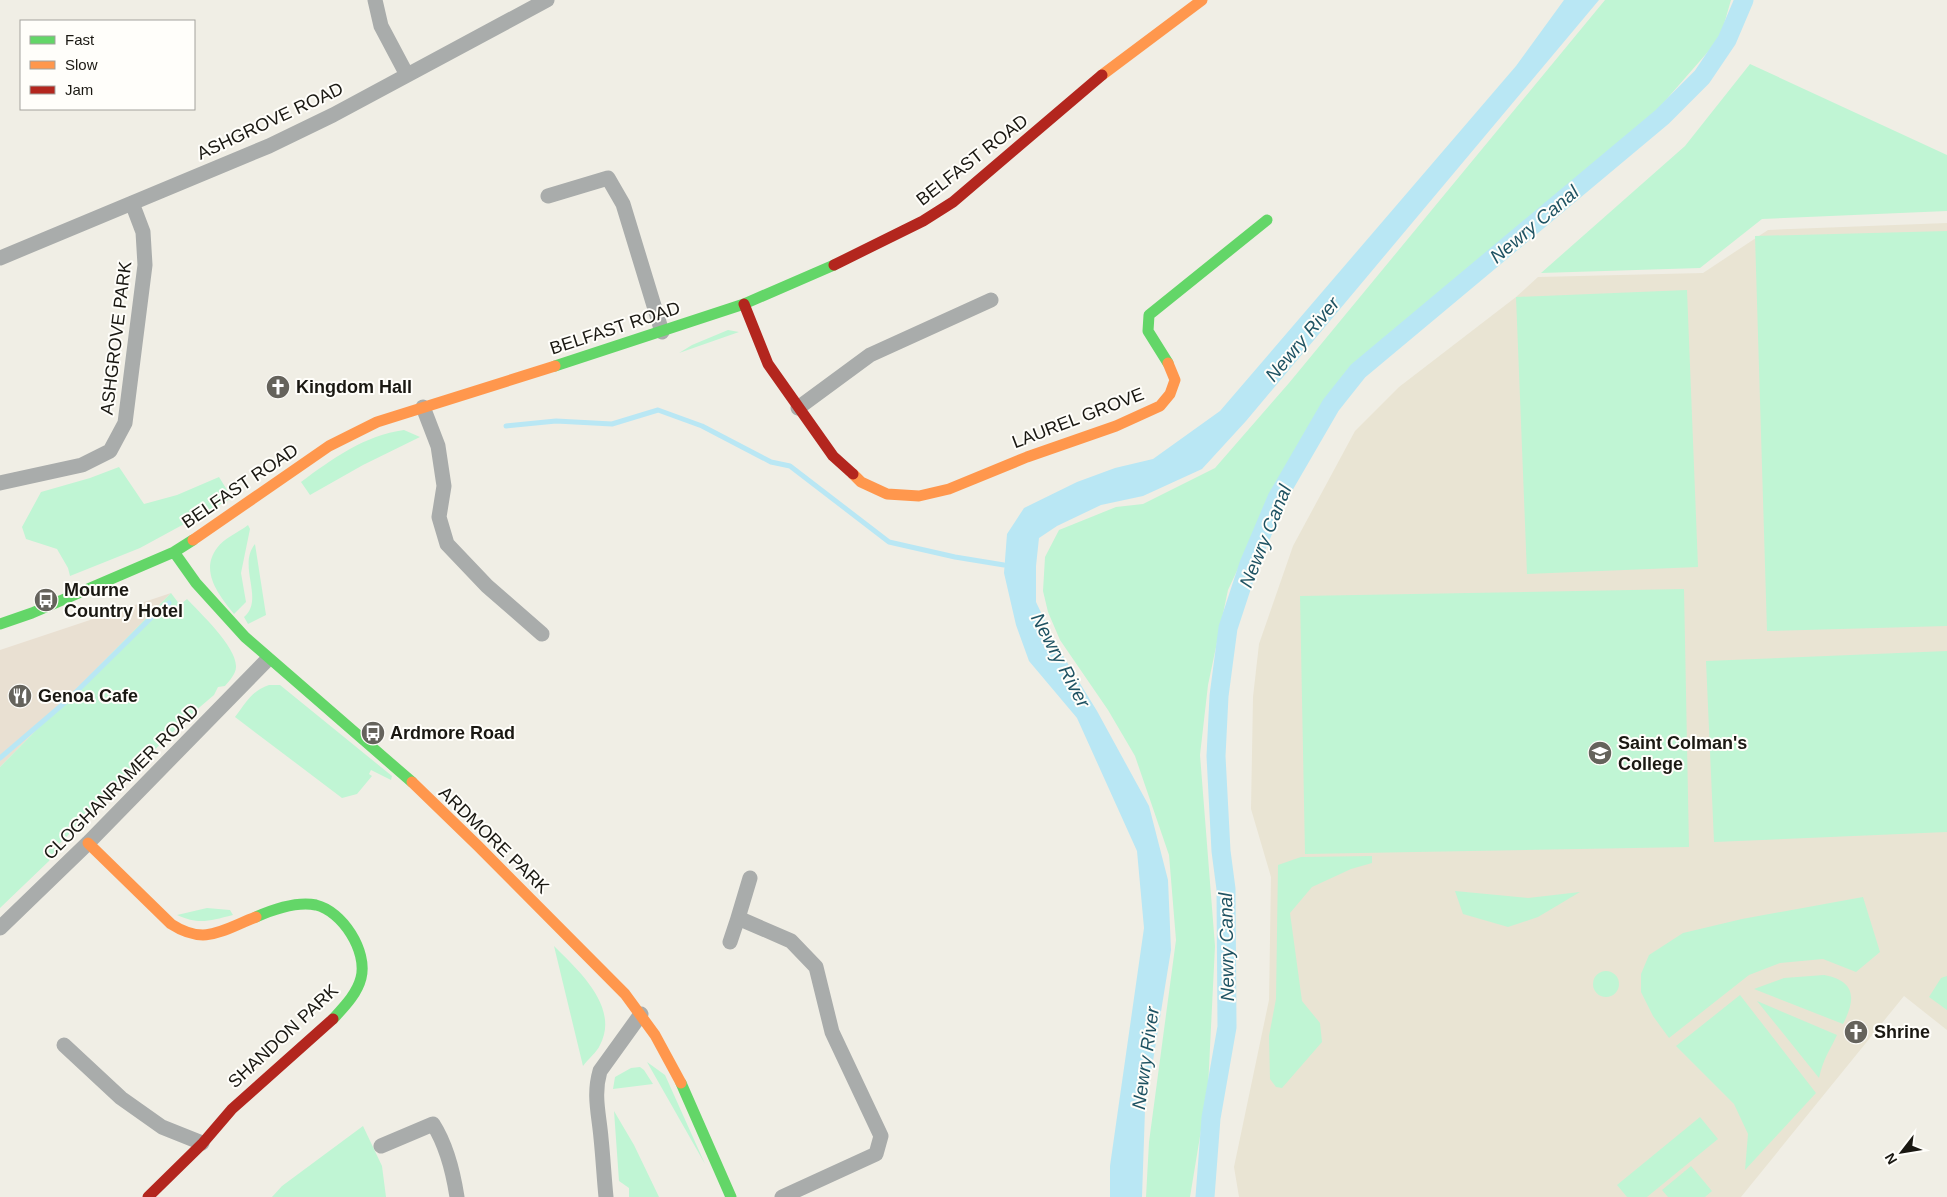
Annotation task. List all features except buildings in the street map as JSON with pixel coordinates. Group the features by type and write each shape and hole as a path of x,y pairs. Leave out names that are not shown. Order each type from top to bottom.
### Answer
{"main road":[{"name":"BELFAST ROAD","path":"0,624 32,613 174,552 233,514 329,446 377,422 662,332 744,304 856,256 923,221 953,202 1158,30 1202,0"},
{"name":"LAUREL GROVE","path":"744,304 768,364 833,456 861,482 887,494 919,496 949,489 1027,457 1116,426 1160,406 1170,394 1175,380 1168,360 1148,332 1149,314 1267,220"},
{"name":"ARDMORE PARK","path":"174,552 225,619 267,660 346,724 384,758 529,897 641,1014 671,1063 731,1197"},
{"name":"SHANDON PARK","path":"88,842 170,924 186,933 203,937 241,924 273,910 303,904 322,906 337,914 355,944 362,978 354,995 301,1050 232,1109 202,1143 148,1197"}],"street":[{"path":"375,0 381,26 407,75"},
{"name":"ASHGROVE ROAD","path":"0,258 269,146 333,115 547,0"},
{"path":"548,196 608,178 622,204 662,332"},
{"name":"ASHGROVE PARK","path":"0,483 82,465 110,451 126,423 145,265 143,232 132,203"},
{"path":"798,408 870,355 991,300"},
{"path":"423,407 438,446 444,486 440,517 447,544 487,586 542,634"},
{"name":"CLOGHANRAMER ROAD","path":"0,928 88,842 267,660"},
{"path":"730,942 750,878"},
{"path":"738,918 791,941 816,967 832,1032 881,1136 876,1154 782,1197"},
{"path":"606,1197 601,1136 595,1096 596,1082 600,1071 641,1014"},
{"path":"64,1045 121,1098 162,1127 202,1143"},
{"path":"381,1146 433,1124 443,1141 457,1197"}],"shaded area":[{"name":"Saint Colman's College","path":"1947,223 1947,1030 1904,996 1741,1197 1239,1197 1234,1167 1269,1000 1271,877 1251,809 1253,697 1259,644 1293,546 1355,431 1399,387 1516,297 1538,277 1703,273 1768,230"},
{"path":"171,593 41,725 0,767 0,650"}],"green space":[{"path":"1605,0 1731,0 1720,38 1644,125 1351,372 1284,470 1228,590 1208,685 1200,755 1215,946 1208,1088 1190,1197 1146,1197 1149,1142 1176,940 1169,855 1135,756 1108,710 1060,640 1048,612 1043,591 1045,557 1059,530 1116,507 1143,504 1215,468 1289,383"},
{"path":"1750,64 1947,155 1947,211 1762,219 1700,268 1541,273 1685,146"},
{"path":"1947,231 1947,626 1767,631 1755,236"},
{"path":"1687,290 1698,567 1527,574 1516,297"},
{"path":"728,330 739,332 679,353 692,345"},
{"path":"404,430 420,437 363,465 310,495 301,482 350,449 376,437"},
{"path":"119,467 144,504 177,495 219,477 232,498 140,548 70,576 68,568 57,549 26,539 22,527 41,492 90,478"},
{"path":"248,525 250,529 241,573 246,602 234,614 213,583 210,566 217,548"},
{"path":"255,544 266,615 248,624 244,617 250,610 252,601 249,562 250,553"},
{"path":"1684,589 1689,847 1305,854 1300,596"},
{"path":"171,593 180,605 187,599 224,640 235,659 236,670 234,675 225,686 218,687 214,695 187,718 58,845 49,861 0,908 0,767"},
{"path":"1947,651 1947,832 1714,842 1706,661"},
{"path":"269,685 280,685 392,776 391,780 371,770 369,774 372,776 357,794 342,798 235,717 253,694"},
{"path":"1372,856 1372,863 1351,869 1312,887 1290,913 1302,1001 1320,1023 1322,1042 1282,1088 1276,1087 1270,1079 1269,1036 1276,999 1278,865 1301,857"},
{"path":"1455,891 1528,898 1580,892 1538,917 1508,927 1463,914"},
{"path":"1863,897 1880,952 1856,972 1823,959 1780,963 1749,975 1669,1038 1653,1016 1641,992 1641,974 1649,955 1683,933 1742,919"},
{"path":"207,908 230,910 233,915 198,921 177,915"},
{"path":"554,946 594,990 601,1003 605,1017 605,1031 600,1045 583,1066"},
{"path":"1606,971 1615,975 1619,984 1615,993 1606,997 1597,993 1593,984 1597,975"},
{"path":"1824,975 1842,982 1848,987 1850,992 1850,1007 1843,1024 1754,989 1784,978"},
{"path":"1947,976 1947,1010 1929,997 1941,978"},
{"path":"1740,995 1816,1093 1745,1170 1748,1134 1734,1104 1676,1046"},
{"path":"1757,1001 1837,1035 1824,1061 1819,1078"},
{"path":"647,1062 665,1075 705,1164"},
{"path":"640,1067 653,1084 613,1089 615,1077 631,1068"},
{"path":"614,1111 634,1145 659,1197 629,1197 629,1188 619,1181"},
{"path":"1700,1117 1718,1139 1647,1197 1627,1197 1617,1185"},
{"path":"363,1126 382,1166 386,1197 272,1197 282,1186"},
{"path":"1691,1166 1712,1191 1705,1197 1668,1197 1662,1190"}],"water":[{"name":"Newry River","path":"1564,0 1599,0 1246,421 1202,469 1143,496 1101,505 1057,526 1039,538 1036,566 1036,602 1057,646 1097,711 1149,806 1168,880 1171,950 1145,1110 1142,1197 1110,1197 1110,1166 1144,928 1137,851 1077,718 1029,661 1016,625 1004,573 1007,534 1024,508 1077,482 1115,468 1153,459 1220,411 1516,66"}],"waterway":[{"name":"Newry Canal","path":"1205,1197 1211,1118 1227,1027 1226,889 1221,851 1216,756 1219,696 1228,628 1249,564 1277,498 1331,405 1358,371 1662,117 1702,77 1727,40 1744,0"},
{"path":"506,426 556,421 612,424 658,410 702,426 771,462 790,466 889,542 955,557 1004,565"},
{"path":"0,758 69,699 157,612 169,603"}],"traffic: fast":[{"path":"1168,363 1148,331 1149,315 1267,220"},
{"path":"555,366 744,304 834,265"},
{"path":"0,624 32,613 174,552 193,540"},
{"path":"174,552 196,583 245,637 412,782"},
{"path":"256,917 285,906 308,904 326,909 344,924 357,945 361,956 361,978 353,995 333,1019"},
{"path":"681,1083 731,1197"}],"traffic: slow":[{"path":"1102,75 1202,0"},
{"path":"853,474 861,482 887,494 919,496 949,489 1027,457 1116,426 1160,406 1170,394 1175,380 1168,363"},
{"path":"193,540 329,446 377,422 555,366"},
{"path":"412,782 625,994 655,1035 681,1083"},
{"path":"88,843 171,924 183,931 194,934 213,934 256,917"}],"traffic: jam":[{"path":"834,265 923,221 953,202 1102,75"},
{"path":"744,304 768,364 833,456 853,474"},
{"path":"148,1197 202,1144 232,1109 333,1019"}],"place":[{"name":"Kingdom Hall","path":"278,387"},
{"name":"Mourne Country Hotel","path":"46,600"},
{"name":"Genoa Cafe","path":"20,696"},
{"name":"Ardmore Road","path":"373,733"},
{"name":"Saint Colman's College","path":"1600,753"},
{"name":"Shrine","path":"1856,1032"}]}
